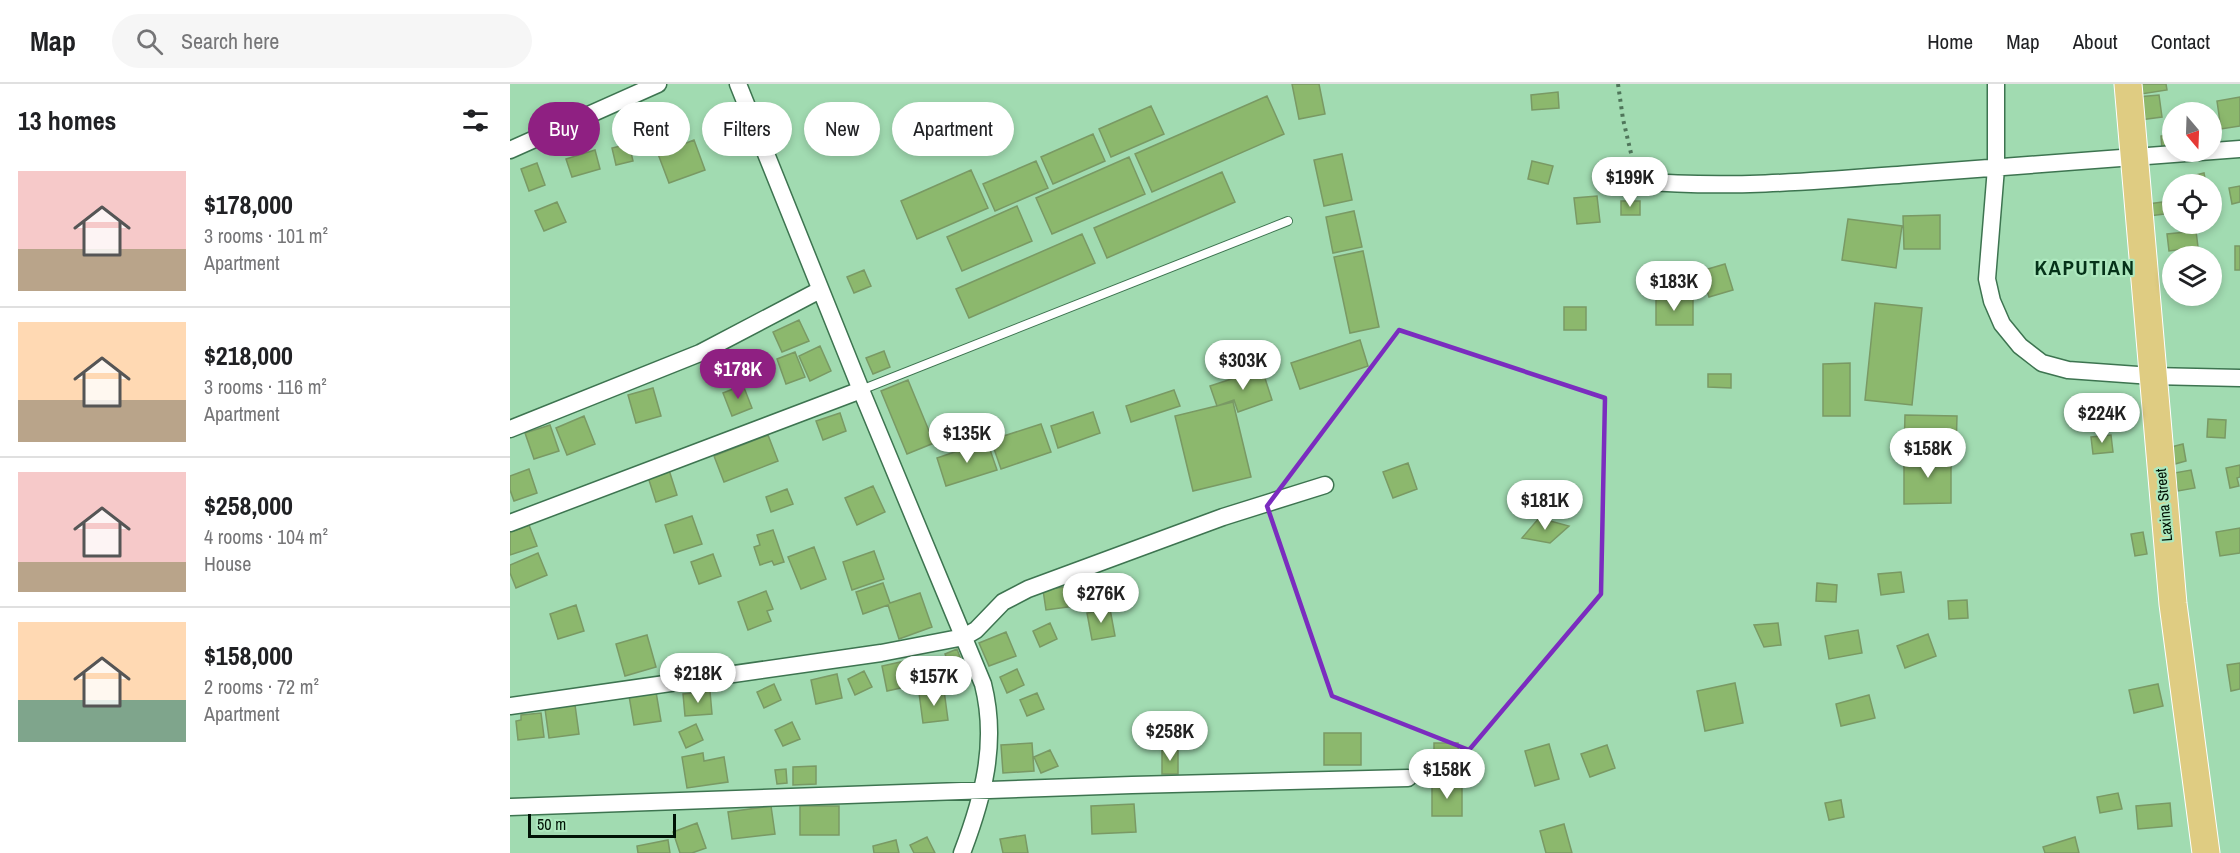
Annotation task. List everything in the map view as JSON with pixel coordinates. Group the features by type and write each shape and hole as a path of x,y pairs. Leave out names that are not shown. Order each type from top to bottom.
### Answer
{"main road":[{"name":"Laxina Street","path":"2128,84 2173,604 2206,853"}],"street":[{"path":"510,150 658,84"},
{"path":"738,84 820,290 983,684 987,702 989,753 983,790 962,853"},
{"path":"1996,84 1996,168 1987,279 1992,301 2002,324 2020,346 2042,363 2068,370 2152,376 2240,378"},
{"path":"1638,181 1729,186 2240,149"},
{"path":"510,429 700,353 820,290"},
{"path":"510,523 861,390"},
{"path":"510,706 881,653 964,637 976,630 1003,602 1028,589 1223,517 1325,486"},
{"path":"510,807 1408,778"}],"lane":[{"path":"861,390 1288,221"}],"path":[{"path":"1618,84 1623,119 1638,181"}],"highlighted area":[{"path":"1399,330 1605,398 1601,594 1469,750 1332,696 1267,506"}],"building":[{"path":"1292,84 1319,84 1325,114 1299,119"},
{"path":"2134,84 2166,84 2167,90 2135,95"},
{"path":"1558,92 1559,108 1532,110 1531,95"},
{"path":"2159,95 2162,117 2140,120 2137,97"},
{"path":"1267,96 1284,134 1152,192 1135,154"},
{"path":"2240,97 2240,126 2222,129 2222,102 2217,101"},
{"path":"1151,106 1164,134 1111,157 1099,129"},
{"path":"1093,134 1105,161 1053,184 1041,157"},
{"path":"694,140 705,170 669,183 659,156 690,156 690,142"},
{"path":"1342,154 1352,200 1324,206 1314,160"},
{"path":"576,156 597,156 600,169 572,177 566,159"},
{"path":"614,156 632,156 633,161 616,165"},
{"path":"1129,157 1145,194 1052,234 1036,198"},
{"path":"1036,161 1048,188 995,211 983,184"},
{"path":"1532,161 1553,166 1548,184 1528,179"},
{"path":"537,163 545,185 529,191 521,169"},
{"path":"971,170 988,208 917,239 901,201"},
{"path":"1222,172 1235,202 1107,258 1094,228"},
{"path":"2240,186 2240,202 2232,204 2229,188"},
{"path":"1597,196 1600,222 1577,224 1574,198"},
{"path":"1621,201 1640,201 1640,215 1621,215"},
{"path":"557,202 566,222 544,231 535,211"},
{"path":"2162,202 2162,214 2149,216 2148,204"},
{"path":"1017,206 1032,241 962,271 947,237"},
{"path":"1354,211 1362,247 1333,253 1326,217"},
{"path":"1940,215 1940,249 1904,249 1903,216"},
{"path":"1848,219 1902,226 1896,268 1842,260"},
{"path":"1082,234 1095,263 969,318 956,289"},
{"path":"2167,234 2196,234 2198,246 2168,246"},
{"path":"2235,246 2240,246 2240,270 2235,270"},
{"path":"1363,251 1379,327 1350,333 1334,257"},
{"path":"1725,264 1733,290 1709,297 1701,271"},
{"path":"864,270 871,286 854,293 847,277"},
{"path":"1656,299 1693,299 1693,325 1656,325"},
{"path":"1875,303 1922,308 1912,405 1865,400"},
{"path":"1564,307 1586,307 1586,330 1564,330"},
{"path":"799,320 809,341 782,352 773,332"},
{"path":"1360,340 1368,366 1300,389 1291,363"},
{"path":"820,346 831,371 810,381 799,356"},
{"path":"884,351 890,367 873,374 866,358"},
{"path":"795,352 805,377 786,384 777,359"},
{"path":"1850,363 1850,416 1823,416 1823,364"},
{"path":"1262,369 1272,400 1238,412 1234,400 1217,406 1210,386"},
{"path":"1708,374 1731,374 1731,388 1708,387"},
{"path":"908,380 934,443 907,454 881,391"},
{"path":"743,385 752,408 732,416 723,393"},
{"path":"653,388 661,416 636,423 628,395"},
{"path":"1174,390 1180,406 1131,422 1126,406"},
{"path":"1233,402 1251,477 1193,491 1175,416"},
{"path":"1093,412 1100,433 1058,448 1051,426"},
{"path":"840,413 846,431 823,440 816,421"},
{"path":"1905,415 1957,416 1956,451 1904,450"},
{"path":"584,416 595,444 567,455 556,428"},
{"path":"2208,419 2226,420 2225,438 2207,437"},
{"path":"1041,424 1051,452 1001,469 991,440"},
{"path":"550,425 559,451 534,459 525,433"},
{"path":"768,435 778,461 724,482 714,456"},
{"path":"2111,435 2113,452 2093,454 2091,437"},
{"path":"987,441 997,470 946,486 937,458"},
{"path":"2183,444 2186,461 2175,464 2171,447"},
{"path":"1951,454 1951,503 1904,504 1904,455"},
{"path":"1408,463 1417,489 1393,498 1383,472"},
{"path":"2240,465 2240,477 2237,478 2239,486 2230,488 2226,468"},
{"path":"529,469 537,493 514,501 510,490 510,476"},
{"path":"669,470 677,495 656,502 648,477"},
{"path":"2191,470 2195,488 2178,491 2174,473"},
{"path":"873,486 885,512 857,525 845,498"},
{"path":"787,489 793,504 771,512 766,497"},
{"path":"692,516 702,544 674,553 665,525"},
{"path":"1539,518 1569,526 1550,543 1522,538"},
{"path":"529,525 537,546 510,555 510,532"},
{"path":"2240,528 2240,553 2220,556 2216,532"},
{"path":"773,530 784,562 774,565 772,561 760,565 754,547 760,545 757,535"},
{"path":"2143,532 2147,554 2135,556 2131,534"},
{"path":"814,547 826,579 801,589 788,557"},
{"path":"874,551 884,579 852,590 843,562"},
{"path":"538,553 547,575 516,588 510,573 510,565"},
{"path":"713,554 721,576 699,584 691,562"},
{"path":"1901,572 1904,592 1881,595 1878,574"},
{"path":"883,583 890,603 920,593 932,627 899,639 888,605 863,614 856,592"},
{"path":"1817,583 1837,585 1836,602 1816,601"},
{"path":"1079,585 1082,605 1046,610 1043,590"},
{"path":"766,591 773,609 767,611 771,621 748,630 738,602"},
{"path":"1967,600 1968,618 1949,619 1948,601"},
{"path":"576,605 584,631 558,639 550,614"},
{"path":"1110,609 1115,636 1092,640 1087,613"},
{"path":"1050,623 1057,639 1040,647 1033,631"},
{"path":"1778,623 1781,645 1764,647 1754,625"},
{"path":"1858,630 1862,653 1829,659 1825,636"},
{"path":"1006,632 1016,656 989,666 979,643"},
{"path":"1928,634 1936,656 1905,668 1897,646"},
{"path":"647,635 656,667 625,676 616,644"},
{"path":"957,649 963,665 951,670 945,654"},
{"path":"905,661 910,686 887,691 882,666"},
{"path":"2240,663 2240,689 2231,691 2227,665"},
{"path":"1017,669 1024,685 1007,693 1000,677"},
{"path":"864,671 872,687 855,695 848,679"},
{"path":"837,674 842,698 816,704 811,680"},
{"path":"1735,683 1743,723 1705,731 1697,691"},
{"path":"774,684 781,700 764,708 757,692"},
{"path":"2158,684 2163,706 2134,713 2129,690"},
{"path":"944,690 948,720 923,723 919,693"},
{"path":"710,691 712,714 685,716 683,694"},
{"path":"656,692 661,721 634,725 629,696"},
{"path":"1037,693 1044,709 1027,716 1020,700"},
{"path":"1869,695 1875,718 1841,726 1836,704"},
{"path":"575,705 579,734 549,738 545,709"},
{"path":"541,713 544,737 518,740 516,721 521,720 521,715"},
{"path":"792,722 800,739 783,746 775,730"},
{"path":"696,724 703,740 686,748 679,732"},
{"path":"1324,733 1361,733 1361,765 1324,765"},
{"path":"1032,743 1034,771 1003,773 1001,745"},
{"path":"1434,743 1458,743 1459,767 1434,767"},
{"path":"1549,744 1559,779 1535,786 1525,751"},
{"path":"1607,745 1615,768 1590,777 1581,754"},
{"path":"1162,749 1178,749 1178,774 1162,774"},
{"path":"1050,750 1058,766 1041,773 1034,757"},
{"path":"703,753 704,761 724,757 728,782 687,788 682,757"},
{"path":"816,766 816,784 793,785 793,767"},
{"path":"786,769 787,783 777,784 775,770"},
{"path":"1432,784 1462,784 1462,816 1432,816"},
{"path":"2118,793 2122,809 2100,813 2097,797"},
{"path":"1841,800 1844,817 1829,820 1825,803"},
{"path":"2170,803 2172,826 2138,829 2136,806"},
{"path":"1134,804 1136,832 1092,834 1091,806"},
{"path":"771,806 775,834 732,839 728,812"},
{"path":"800,806 839,806 839,835 800,835"},
{"path":"697,823 706,848 692,853 680,853 673,832"},
{"path":"1564,824 1572,853 1546,853 1540,831"},
{"path":"1025,835 1028,853 1003,853 1000,839"},
{"path":"927,837 935,853 914,853 910,845"},
{"path":"2075,837 2079,853 2045,853 2043,847"},
{"path":"668,840 670,853 638,853 637,846"},
{"path":"896,840 899,853 874,853 873,846"}],"district":[{"name":"KAPUTIAN","path":"2085,268"}]}
